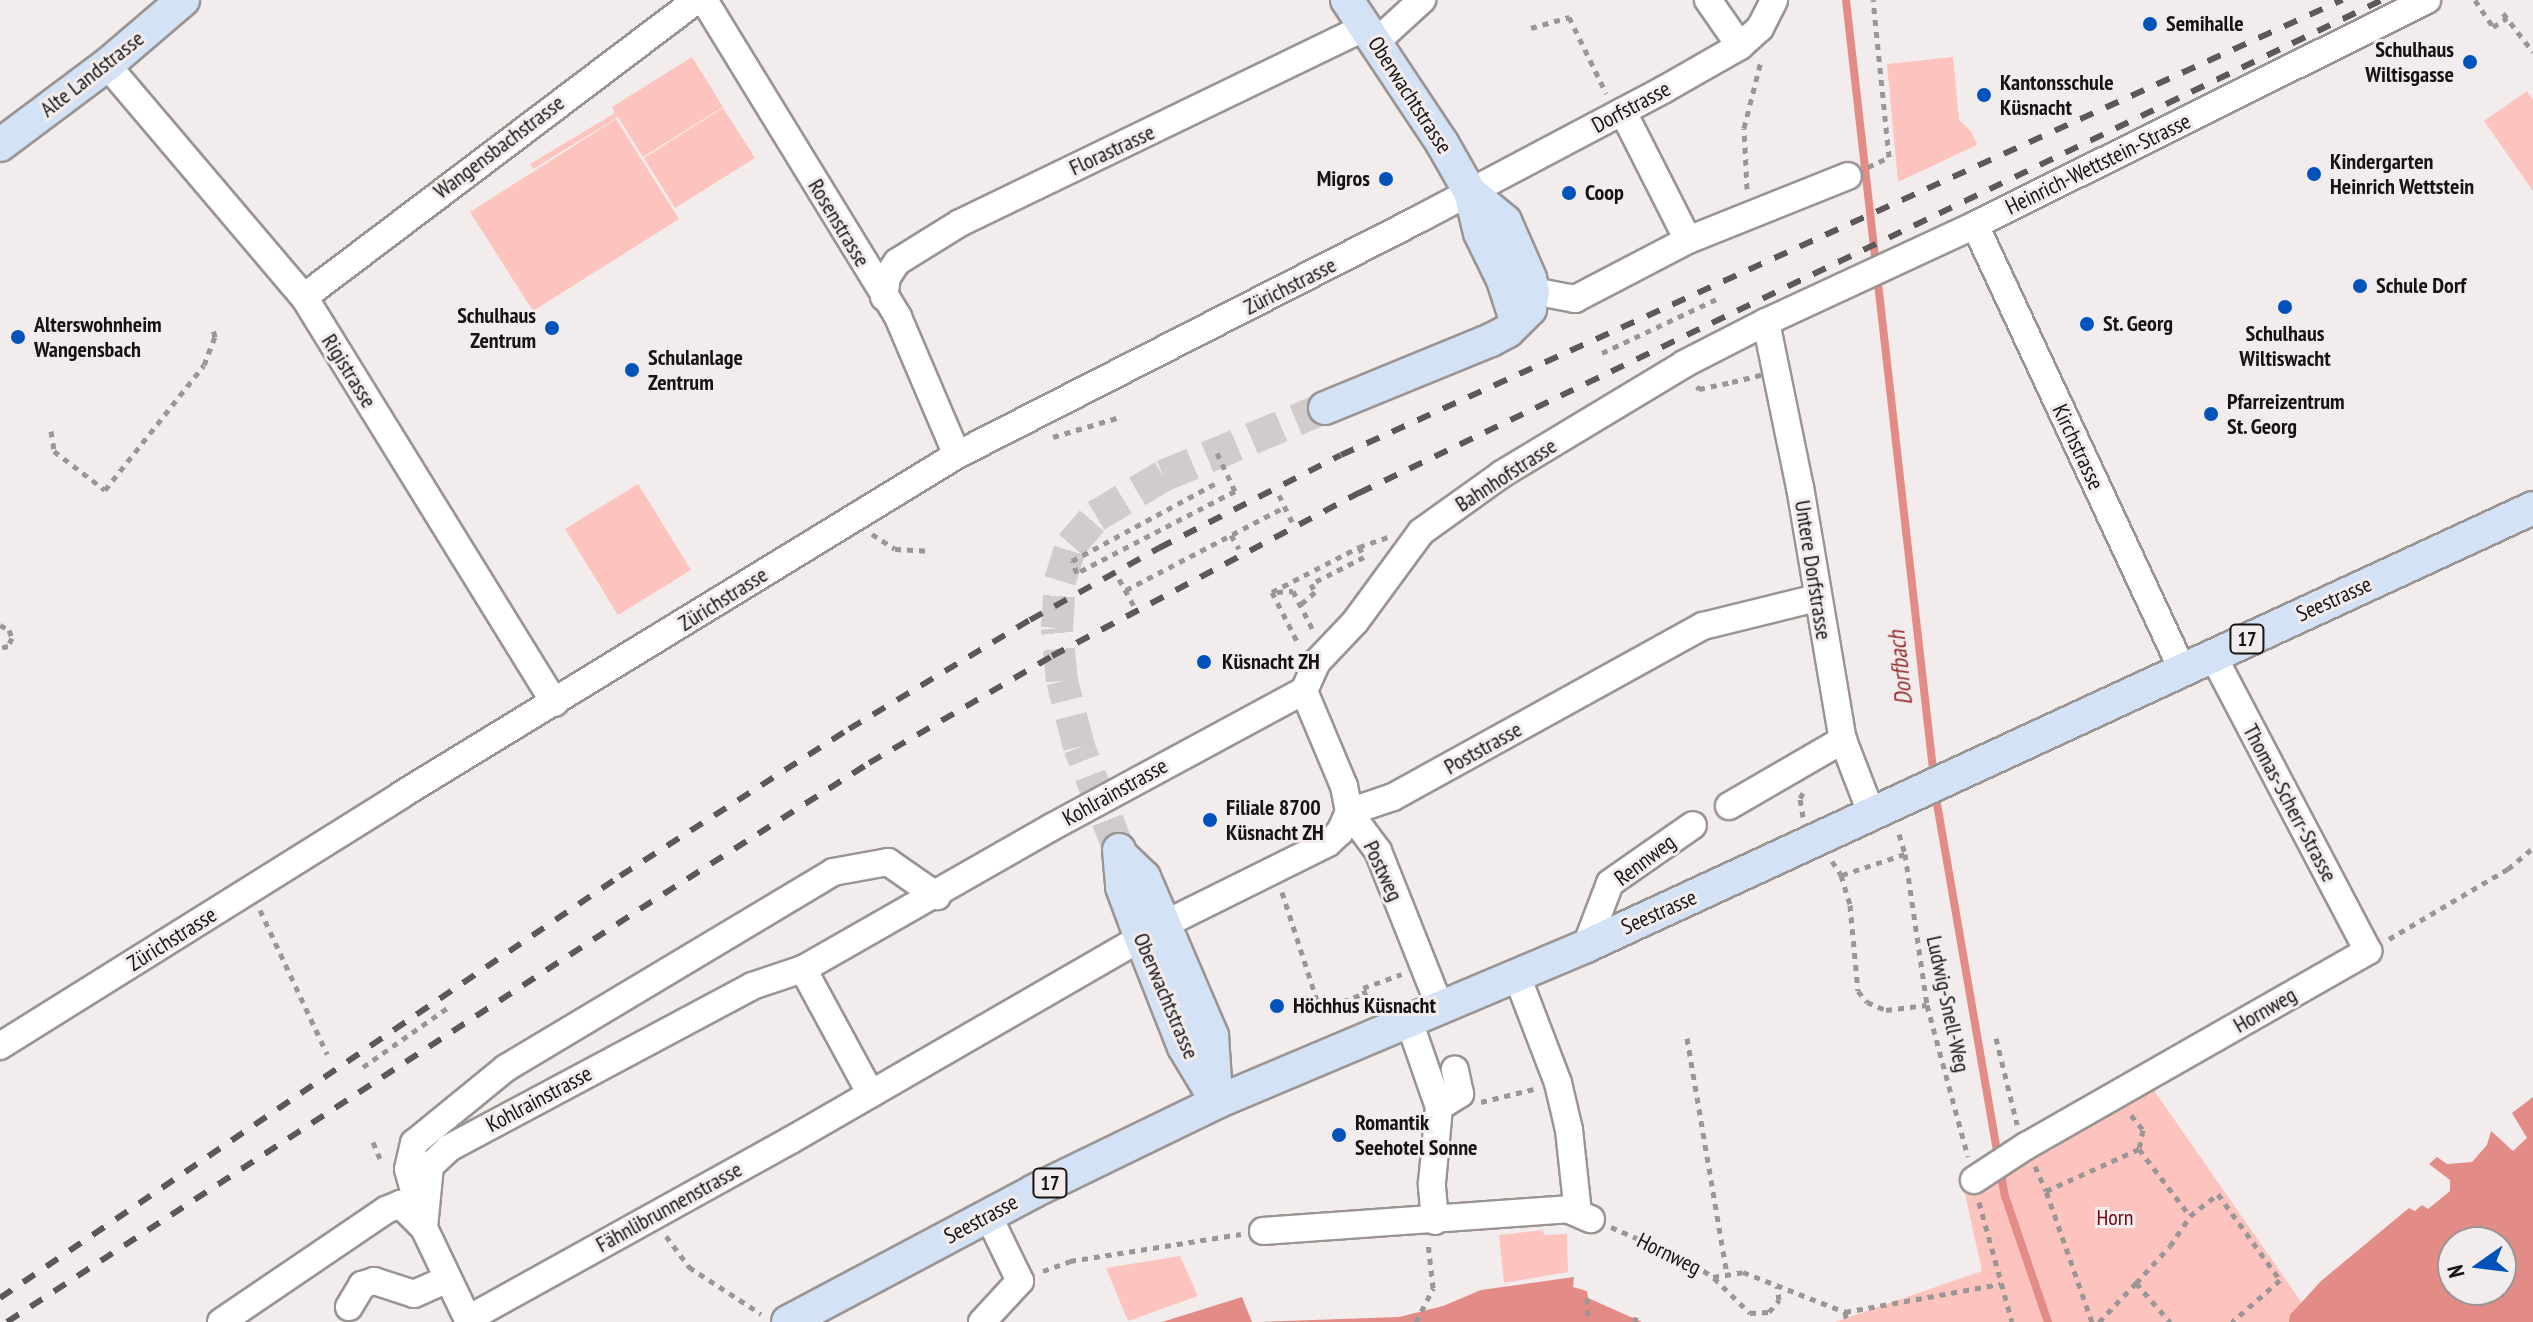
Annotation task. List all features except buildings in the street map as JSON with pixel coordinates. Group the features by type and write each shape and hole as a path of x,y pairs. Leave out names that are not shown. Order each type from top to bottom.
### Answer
{"main road":[{"name":"Alte Landstrasse","path":"0,145 107,65 183,0"},
{"name":"Oberwachtstrasse","path":"1347,0 1442,143 1470,192 1480,233 1503,280 1516,320"},
{"name":"Oberwachtstrasse","path":"1470,192 1505,221 1533,291"},
{"path":"1325,408 1508,331 1530,309 1533,291"},
{"name":"Seestrasse","path":"784,1319 1217,1102 1586,946 2533,508"},
{"name":"Oberwachtstrasse","path":"1120,852 1144,877 1153,931 1212,1036 1217,1102"}],"street":[{"name":"Florastrasse","path":"884,297 887,277 897,262 960,223 1370,35 1422,0"},
{"path":"1708,0 1740,46"},
{"name":"Dorfstrasse","path":"1470,192 1620,114 1740,46 1760,28 1774,0"},
{"name":"Heinrich-Wettstein-Strasse","path":"1766,322 1975,225 2427,0"},
{"name":"Rosenstrasse","path":"710,3 898,317 957,455"},
{"name":"Wangensbachstrasse","path":"304,297 710,3"},
{"name":"Rigistrasse","path":"107,65 304,297 555,703"},
{"path":"1620,114 1688,240"},
{"path":"1533,291 1575,299 1688,240 1848,176"},
{"name":"Zürichstrasse","path":"0,1046 401,795 957,455 1470,192"},
{"name":"Kirchstrasse","path":"1975,225 2182,669"},
{"name":"Untere Dorfstrasse","path":"1766,322 1800,487 1843,740 1886,809"},
{"name":"Bahnhofstrasse","path":"1304,691 1324,654 1355,622 1421,532 1502,474 1684,364 1766,322"},
{"name":"Poststrasse","path":"1349,812 1393,797 1703,626 1817,598"},
{"name":"Thomas-Scherr-Strasse","path":"2212,654 2368,951"},
{"name":"Postweg","path":"1304,691 1344,786 1349,812 1378,851 1441,1009"},
{"name":"Kohlrainstrasse","path":"424,1228 430,1166 449,1148 752,986 803,969 937,896 1052,827 1304,691"},
{"path":"1729,806 1843,740"},
{"path":"1153,931 1328,843 1340,832 1349,812"},
{"name":"Rennweg","path":"1586,946 1610,883 1693,825"},
{"path":"468,1321 424,1228 408,1169 414,1143 506,1068 833,872 888,862 937,896"},
{"name":"Fähnlibrunnenstrasse","path":"468,1321 1153,931"},
{"name":"Hornweg","path":"1974,1180 2026,1146 2368,951"},
{"path":"803,969 871,1094"},
{"path":"1517,976 1558,1083 1584,1216"},
{"path":"1409,1021 1451,1090 1432,1183 1430,1221"},
{"path":"221,1322 386,1210 400,1204 424,1228"},
{"path":"1263,1231 1567,1209 1584,1216"},
{"path":"982,1322 1020,1281 988,1215"},
{"path":"349,1307 362,1285 374,1281 414,1294 448,1279"}],"path":[{"path":"1873,0 1889,157"},
{"path":"2475,0 2493,27 2505,15 2533,52"},
{"path":"1531,28 1569,17 1620,114"},
{"path":"1747,200 1744,128 1761,62 1760,28"},
{"path":"1602,353 1721,297"},
{"path":"51,431 54,451 105,490 204,365 215,337 213,329"},
{"path":"1732,382 1761,375"},
{"path":"1217,453 1235,491 1077,573 1072,561 1218,482"},
{"path":"1279,495 1292,522"},
{"path":"1126,590 1285,507"},
{"path":"867,531 895,549 931,551"},
{"path":"1231,535 1239,549"},
{"path":"1272,592 1376,538"},
{"path":"1300,605 1315,592 1311,584 1364,557 1359,547"},
{"path":"1119,579 1134,606"},
{"path":"1272,592 1293,591 1324,654"},
{"path":"1272,592 1285,620"},
{"path":"0,625 9,630 12,638 8,646 0,648"},
{"name":"Ludwig-Snell-Weg","path":"1899,834 1905,854 1927,1005 1974,1180"},
{"path":"2368,951 2508,869 2533,848"},
{"path":"1841,875 1905,854"},
{"path":"1831,860 1841,875 1850,905 1858,991 1867,1002 1886,1010 1927,1005"},
{"path":"1275,869 1320,1010 1393,978"},
{"path":"251,891 327,1054"},
{"path":"363,1067 450,1006"},
{"path":"1687,1038 1727,1275"},
{"path":"1996,1038 2010,1106 2046,1191 2092,1322"},
{"path":"1451,1090 1476,1104 1558,1083"},
{"path":"2115,1096 2143,1130 2139,1149 2190,1216"},
{"path":"2046,1191 2139,1149"},
{"path":"1974,1180 2012,1322"},
{"path":"2099,1322 2170,1246 2190,1216 2218,1194 2280,1280 2232,1322"},
{"path":"651,1216 689,1267 784,1319"},
{"name":"Hornweg","path":"1584,1216 1683,1258 1713,1277 1743,1272 1845,1312"},
{"path":"1416,1322 1433,1288 1430,1221"},
{"path":"1020,1281 1070,1261 1263,1231"},
{"path":"1713,1277 1750,1313 1769,1312 1779,1300 1777,1286"},
{"path":"2136,1283 2170,1322"},
{"path":"1847,1322 1845,1312 2000,1284"},
{"path":"1587,1298 1588,1322"}],"green space":[{"path":"692,57 723,107 643,157 618,117 533,169 530,164 615,113 612,107"},
{"path":"1953,57 1959,120 1971,131 1977,145 1898,182 1887,64"},
{"path":"2527,91 2533,100 2533,191 2484,121"},
{"path":"723,108 755,158 675,208 644,158"},
{"path":"616,119 679,219 533,311 470,212"},
{"path":"638,484 691,570 618,615 565,529"},
{"name":"Horn","path":"2146,1079 2302,1303 2289,1322 1835,1322 1982,1271 1963,1185"},
{"path":"1543,1230 1544,1235 1567,1234 1568,1272 1504,1283 1499,1235"},
{"path":"1180,1256 1198,1296 1128,1321 1106,1268"}],"shaded area":[{"path":"2533,1097 2533,1322 2289,1322 2290,1315 2321,1281 2409,1208 2415,1211 2422,1205 2428,1209 2450,1191 2450,1180 2429,1164 2437,1157 2447,1164 2472,1162 2487,1145 2491,1131 2513,1151 2527,1138 2512,1113"},
{"path":"1574,1277 1573,1287 1587,1291 1588,1298 1642,1322 1257,1322 1399,1317 1443,1306 1481,1290"},
{"path":"1242,1297 1252,1322 1162,1322"}],"waterway":[{"name":"Dorfbach","path":"1846,0 1934,778"},
{"name":"Dorfbach","path":"1935,792 2005,1196 2048,1322"}],"tunnel":[{"path":"1119,850 1079,747 1062,681 1057,628 1060,581 1071,545 1096,516 1163,476 1325,408"}],"railway":[{"path":"0,1298 620,876 849,729 1030,620 1159,548 1341,455 2342,0"},
{"path":"7,1322 869,763 1052,656 1359,493 2382,0"}],"place":[{"name":"Semihalle","path":"2150,24"},
{"name":"Schulhaus Wiltisgasse","path":"2470,62"},
{"name":"Kantonsschule Küsnacht","path":"1984,95"},
{"name":"Kindergarten Heinrich Wettstein","path":"2314,174"},
{"name":"Migros","path":"1386,179"},
{"name":"Coop","path":"1569,193"},
{"name":"Schule Dorf","path":"2360,286"},
{"name":"Schulhaus Wiltiswacht","path":"2285,307"},
{"name":"St. Georg","path":"2087,324"},
{"name":"Schulhaus Zentrum","path":"552,328"},
{"name":"Alterswohnheim Wangensbach","path":"18,337"},
{"name":"Schulanlage Zentrum","path":"632,370"},
{"name":"Pfarreizentrum St. Georg","path":"2211,414"},
{"name":"Küsnacht ZH","path":"1204,662"},
{"name":"Filiale 8700 Küsnacht ZH","path":"1210,820"},
{"name":"Höchhus Küsnacht","path":"1277,1006"},
{"name":"Romantik Seehotel Sonne","path":"1339,1135"}]}
